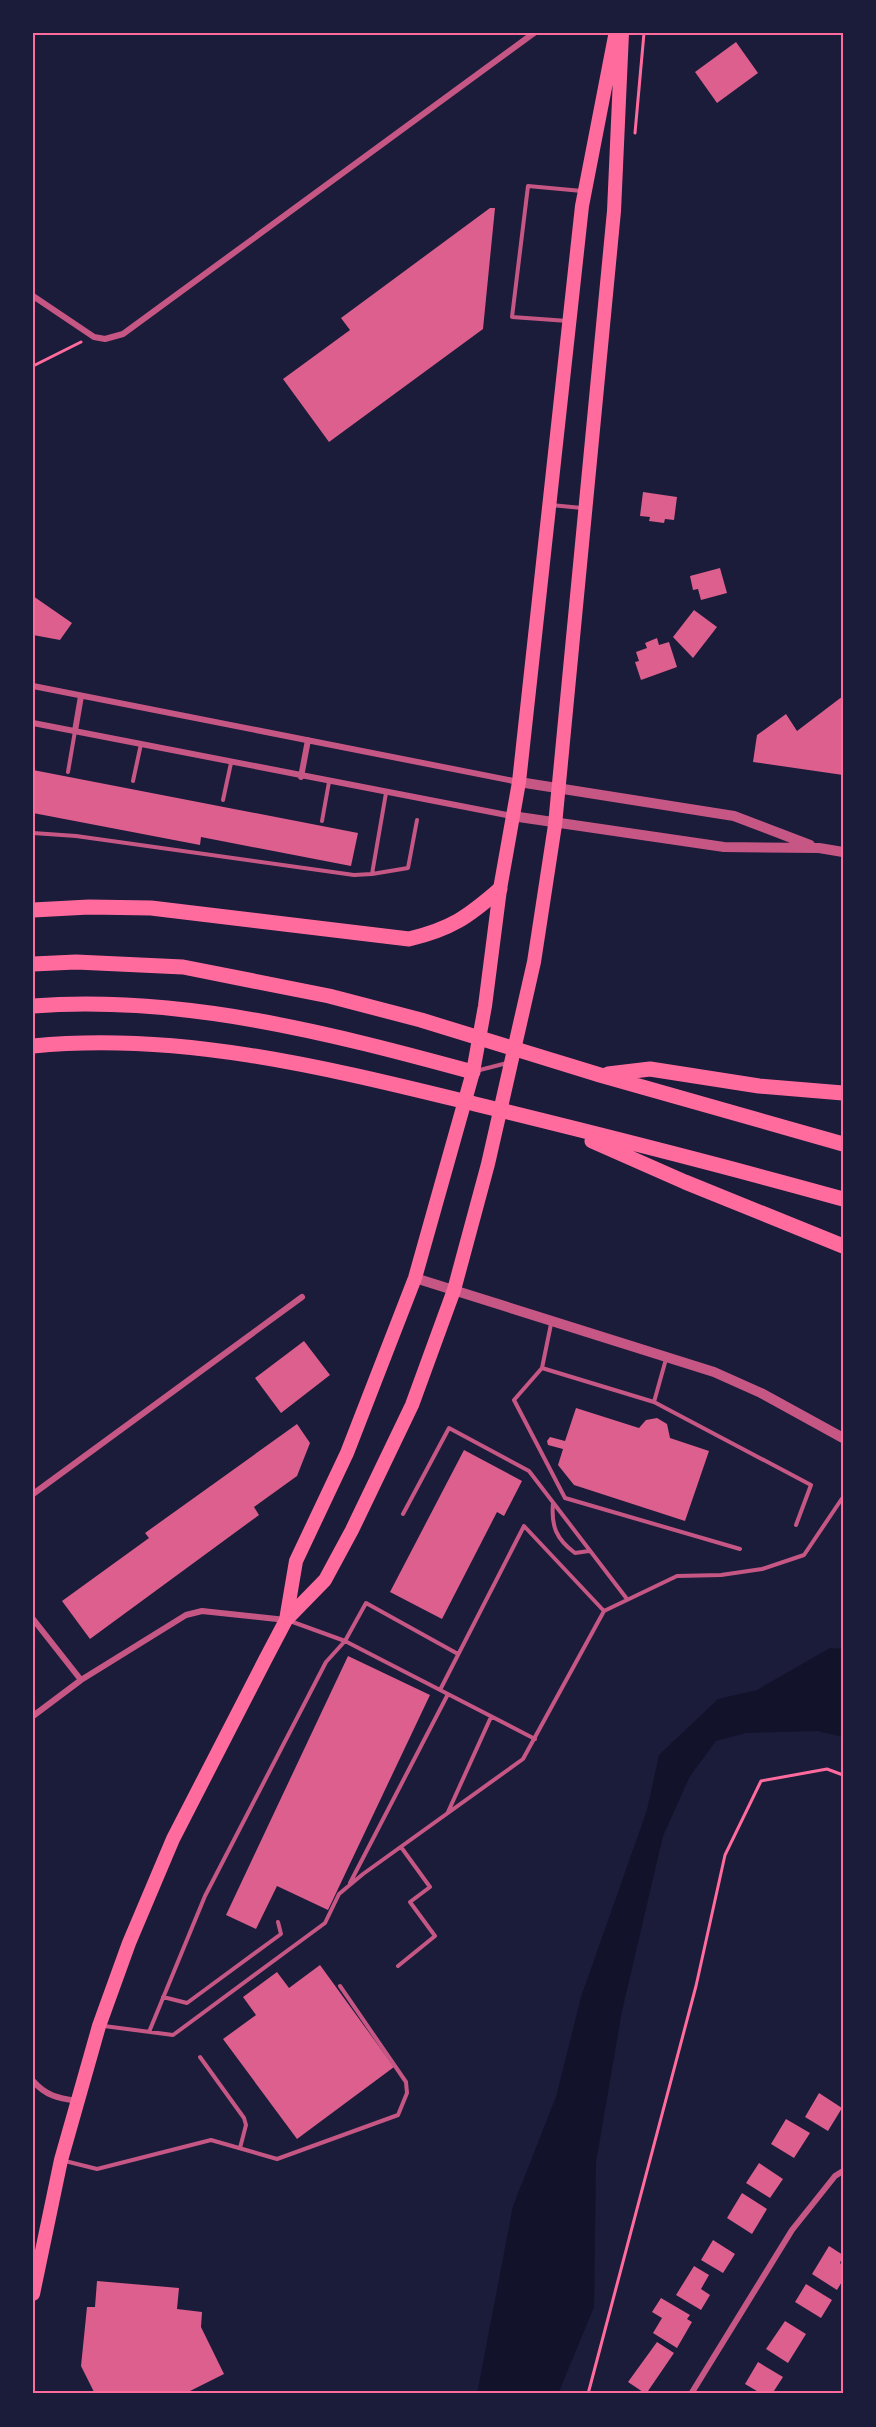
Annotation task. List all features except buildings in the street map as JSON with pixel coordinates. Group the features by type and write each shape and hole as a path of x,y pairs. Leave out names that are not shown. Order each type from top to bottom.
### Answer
{"highway":[{"path":"33,910 89,907 151,908 409,939 440,932 471,914 500,889"},
{"path":"33,964 132,964 183,967 236,975 421,1020 600,1075 843,1144"},
{"path":"33,1006 112,1005 188,1010 262,1020 324,1033 473,1072"},
{"path":"33,1046 136,1043 271,1059 364,1077 843,1199"},
{"path":"600,1075 650,1069 727,1082 843,1093"},
{"path":"554,1124 685,1182 843,1246"}],"main road":[{"path":"286,1620 296,1561 347,1453 415,1278 473,1072 485,1006 500,889 519,782 585,192 615,33"},
{"path":"33,2294 61,2160 99,2026 129,1943 173,1839 286,1620 325,1580 352,1530 412,1405 454,1290 488,1164 534,962 555,825 614,212 622,33"}],"street":[{"path":"33,297 94,337 105,339 123,334 534,33"},
{"path":"33,686 519,782 734,816 819,848"},
{"path":"75,731 81,696"},
{"path":"33,723 555,825 724,847 819,848 843,852"},
{"path":"301,777 308,740"},
{"path":"415,1278 667,1356 761,1393 843,1438"},
{"path":"33,1494 302,1297"},
{"path":"33,1716 81,1680 186,1615 202,1611 286,1620"},
{"path":"33,1619 81,1680"},
{"path":"33,2081 42,2092 55,2098 78,2101"},
{"path":"692,2394 792,2230 821,2193 843,2171"}],"lane":[{"path":"570,321 512,317 528,186 585,192"},
{"path":"551,506 586,508"},
{"path":"68,772 75,731"},
{"path":"133,781 141,744"},
{"path":"223,800 231,763"},
{"path":"322,821 329,782"},
{"path":"372,874 386,793"},
{"path":"33,833 76,836 354,875 408,867 417,820"},
{"path":"473,1072 513,1061"},
{"path":"552,1320 543,1368 514,1400 565,1498 740,1549"},
{"path":"654,1401 667,1356"},
{"path":"543,1368 654,1401 811,1485 796,1525"},
{"path":"403,1514 449,1428 530,1471 627,1599"},
{"path":"99,2026 173,2035 325,1923 339,1894 348,1886 523,1759 604,1611 677,1576 721,1575 762,1569 804,1555 843,1497"},
{"path":"553,1502 551,1522 561,1542 575,1552 590,1551"},
{"path":"440,1690 524,1526 604,1611"},
{"path":"149,2032 205,1896 326,1662 345,1641 366,1603 459,1654"},
{"path":"286,1620 345,1641 535,1739"},
{"path":"348,1886 448,1694"},
{"path":"448,1814 491,1717"},
{"path":"398,1965 435,1936 410,1902 430,1887 400,1847"},
{"path":"164,1997 187,2003 281,1934 278,1922"},
{"path":"61,2160 97,2169 212,2140 277,2159 398,2115 407,2093 406,2082 340,1986"},
{"path":"200,2056 244,2118 246,2125 240,2148"}],"path":[{"path":"634,138 644,33"},
{"path":"33,366 54,353 94,337"},
{"path":"588,2394 696,1986 725,1856 761,1781 826,1769 843,1775"}],"shaded area":[{"path":"830,1648 843,1649 843,1737 818,1731 746,1733 716,1741 690,1776 663,1836 622,2011 596,2162 594,2307 558,2394 477,2394 513,2206 556,2097 581,1997 647,1810 659,1755 718,1699 757,1690"}]}
